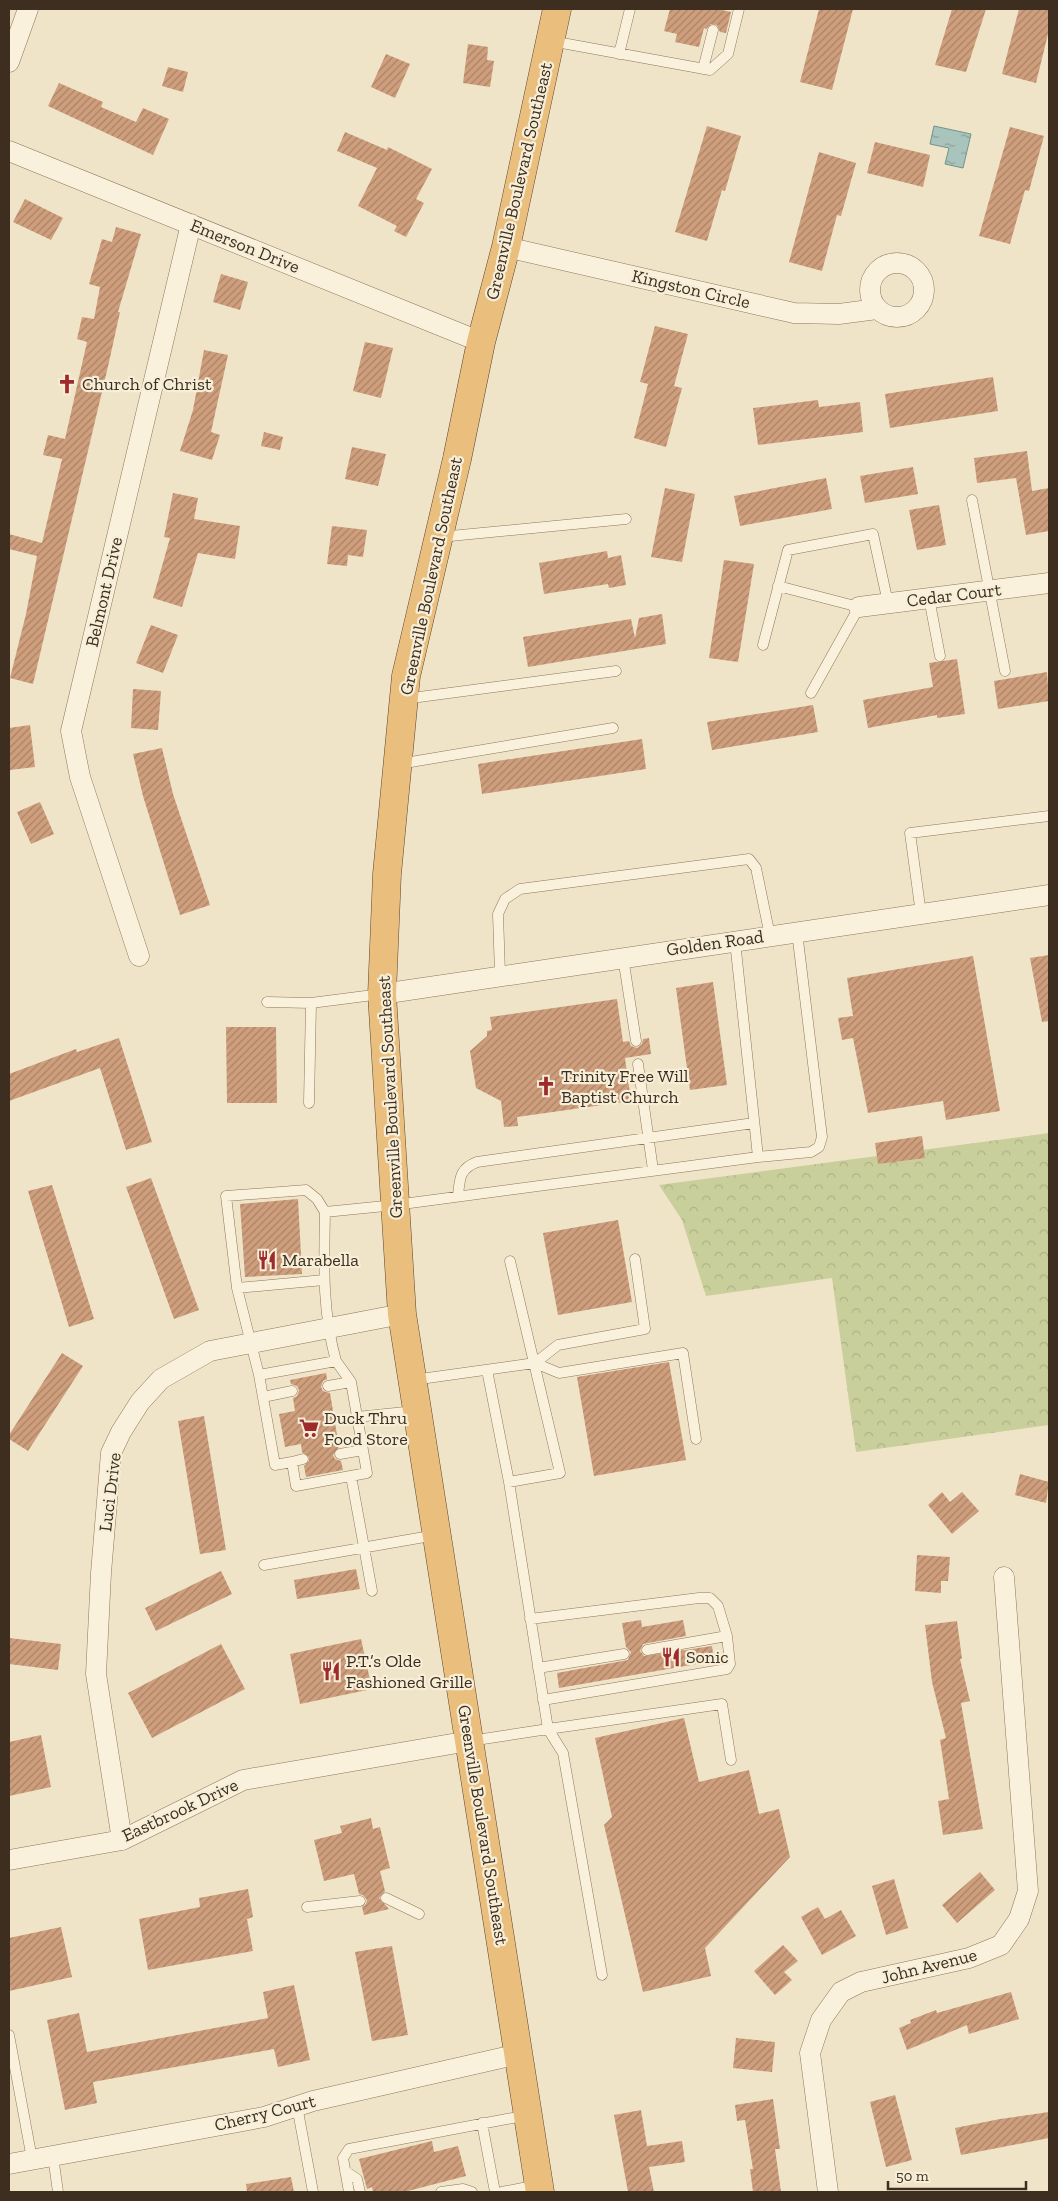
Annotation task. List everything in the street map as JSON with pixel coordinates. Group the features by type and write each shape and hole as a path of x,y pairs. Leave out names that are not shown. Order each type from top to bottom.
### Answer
{"highway":[{"name":"Greenville Boulevard Southeast","path":"539,2188 402,1314 382,994 387,874 406,676 481,342 506,247 557,9"}],"street":[{"path":"9,62 28,9"},
{"name":"Emerson Drive","path":"9,151 481,342"},
{"name":"Belmont Drive","path":"139,956 80,776 71,731 191,224"},
{"name":"Kingston Circle","path":"506,247 794,313 839,314 878,308"},
{"name":"Cedar Court","path":"859,607 1049,583"},
{"name":"Golden Road","path":"382,994 500,974 1049,895"},
{"name":"Luci Drive","path":"122,1840 96,1674 101,1573 111,1454 121,1432 140,1402 161,1379 210,1351 402,1314"},
{"name":"John Avenue","path":"828,2192 810,2053 821,2020 841,1992 861,1982 969,1958 1001,1944 1019,1919 1028,1891 1004,1577"},
{"name":"Eastbrook Drive","path":"9,1860 122,1840 243,1780 470,1741"},
{"name":"Cherry Court","path":"9,2164 264,2117 297,2106 519,2054"}],"lane":[{"path":"619,54 630,9"},
{"path":"550,41 710,70 728,54 739,9"},
{"path":"703,69 713,30"},
{"path":"972,500 1005,671"},
{"path":"438,538 626,519"},
{"path":"763,645 788,550 874,534 888,603"},
{"path":"778,586 859,607 811,693"},
{"path":"929,598 940,656"},
{"path":"404,699 616,671"},
{"path":"397,764 613,728"},
{"path":"921,914 910,833 1049,816"},
{"path":"500,974 498,914 505,898 520,889 749,859 756,868 770,936"},
{"path":"325,1212 395,1205 652,1170 811,1152 819,1147 822,1137 797,932"},
{"path":"735,940 758,1157"},
{"path":"623,957 636,1041"},
{"path":"267,1002 311,1003 382,994"},
{"path":"309,1103 311,1003"},
{"path":"638,1064 652,1170"},
{"path":"458,1196 461,1172 476,1162 754,1123"},
{"path":"292,1462 296,1486 367,1474 351,1382 336,1361 327,1328 324,1280 325,1212 317,1198 306,1190 226,1196 237,1288 259,1375 275,1466 303,1459"},
{"path":"412,1380 535,1363 558,1345 646,1329 635,1259"},
{"path":"509,1482 560,1473 510,1262"},
{"path":"237,1288 324,1280"},
{"path":"535,1363 559,1373 683,1353 696,1439"},
{"path":"259,1375 336,1361"},
{"path":"487,1370 509,1482 548,1730 562,1753 602,1975"},
{"path":"328,1386 351,1382"},
{"path":"263,1397 292,1391"},
{"path":"357,1417 416,1410"},
{"path":"340,1454 363,1450"},
{"path":"351,1476 372,1591"},
{"path":"264,1565 437,1534"},
{"path":"530,1619 710,1598 718,1606 727,1636 730,1664 727,1669 543,1700"},
{"path":"647,1650 727,1636"},
{"path":"538,1668 624,1654"},
{"path":"470,1741 722,1704 731,1760"},
{"path":"386,1898 419,1914"},
{"path":"307,1907 360,1901"},
{"path":"9,2035 32,2160"},
{"path":"297,2106 313,2192"},
{"path":"349,2192 343,2158 349,2149 529,2115"},
{"path":"482,2124 495,2192"},
{"path":"53,2156 58,2192"},
{"path":"345,2171 357,2179 360,2192"},
{"path":"502,2192 539,2188"},
{"path":"441,2192 463,2189 472,2192"}],"green space":[{"path":"1049,1133 1049,1425 856,1452 832,1278 706,1296 682,1220 659,1185"}],"water":[{"path":"934,126 971,134 963,168 945,164 949,148 930,144"}],"building":[{"path":"670,9 717,9 731,12 726,33 720,32 717,25 711,24 706,29 704,28 699,47 675,42 677,34 664,31"},
{"path":"819,9 853,9 832,90 800,82"},
{"path":"952,9 986,9 966,72 935,65"},
{"path":"1019,9 1049,9 1049,30 1036,83 1002,74"},
{"path":"468,44 488,47 487,60 494,61 490,87 463,83"},
{"path":"386,54 410,64 395,98 371,87"},
{"path":"168,67 188,72 183,92 162,86"},
{"path":"59,83 103,102 101,107 136,122 143,108 169,119 153,155 48,106"},
{"path":"707,126 741,136 725,191 722,190 707,241 675,232"},
{"path":"1010,127 1044,136 1029,191 1025,190 1010,244 979,236"},
{"path":"345,132 387,150 388,147 432,169 416,199 424,203 406,237 394,231 397,226 358,206 377,168 337,151"},
{"path":"875,142 930,155 923,187 867,173"},
{"path":"819,152 856,163 841,216 837,215 822,271 789,262"},
{"path":"25,199 63,218 51,240 13,222"},
{"path":"116,227 141,234 118,312 120,312 109,362 33,684 10,678 26,614 37,556 9,549 9,534 42,543 62,459 43,455 48,435 65,439 87,342 77,339 82,317 94,319 100,287 89,284 102,239 112,242"},
{"path":"221,274 248,282 240,310 213,302"},
{"path":"655,326 688,334 674,386 682,388 666,447 634,438 648,384 640,382"},
{"path":"365,342 393,348 381,398 353,391"},
{"path":"204,350 228,355 211,432 220,435 212,460 180,451 193,410"},
{"path":"993,377 998,411 890,428 885,394"},
{"path":"818,400 819,407 860,402 863,432 758,445 753,408"},
{"path":"264,432 283,437 280,450 261,446"},
{"path":"352,447 386,454 378,486 345,479"},
{"path":"1027,451 1032,491 1049,488 1049,531 1026,535 1016,478 977,483 974,458"},
{"path":"913,467 918,494 865,503 860,476"},
{"path":"826,478 832,509 740,526 734,496"},
{"path":"665,488 695,494 682,562 651,557"},
{"path":"173,493 198,498 194,519 240,526 235,559 198,553 182,607 153,598 170,538 164,537"},
{"path":"939,505 946,545 917,550 909,510"},
{"path":"332,526 367,530 363,557 348,555 347,566 327,564"},
{"path":"607,551 608,558 621,555 626,585 609,588 608,584 544,594 539,563"},
{"path":"724,560 754,564 738,662 709,658"},
{"path":"662,614 666,644 528,667 523,637 631,619 635,638 639,618"},
{"path":"151,625 178,635 163,673 136,663"},
{"path":"957,659 965,714 937,718 937,715 868,728 863,700 933,687 929,663"},
{"path":"1047,672 1049,701 998,709 994,681"},
{"path":"133,689 161,691 158,730 131,728"},
{"path":"813,705 818,732 712,750 707,722"},
{"path":"30,725 35,767 10,770 9,728"},
{"path":"642,739 646,769 482,794 478,764"},
{"path":"162,748 173,794 210,905 180,915 143,796 133,754"},
{"path":"40,802 54,834 31,844 17,812"},
{"path":"1049,955 1049,1021 1042,1022 1030,958"},
{"path":"973,956 1000,1111 946,1120 943,1101 868,1113 853,1038 842,1040 838,1018 853,1016 847,978"},
{"path":"713,982 727,1085 690,1090 676,988"},
{"path":"617,999 623,1042 629,1041 631,1046 637,1048 642,1044 643,1039 649,1038 651,1054 625,1058 631,1101 517,1117 518,1126 504,1127 501,1101 476,1088 470,1051 487,1036 487,1031 492,1030 490,1017"},
{"path":"226,1027 276,1027 277,1103 227,1103"},
{"path":"119,1038 152,1142 126,1150 100,1068 9,1101 9,1074 76,1049 77,1052"},
{"path":"922,1136 925,1158 878,1164 875,1143"},
{"path":"151,1178 199,1310 174,1319 126,1187"},
{"path":"52,1185 94,1319 69,1327 28,1191"},
{"path":"298,1199 302,1274 245,1277 240,1204"},
{"path":"618,1220 632,1302 558,1315 543,1233"},
{"path":"62,1353 83,1366 28,1451 9,1439 9,1435"},
{"path":"669,1362 686,1460 594,1476 577,1377"},
{"path":"326,1373 327,1379 323,1381 321,1387 323,1391 330,1393 339,1447 333,1455 335,1459 341,1461 343,1470 306,1477 304,1466 309,1461 309,1457 302,1452 301,1444 285,1447 279,1414 295,1411 293,1398 297,1396 299,1390 297,1386 291,1384 290,1380"},
{"path":"204,1416 226,1550 200,1554 178,1421"},
{"path":"1020,1474 1049,1482 1046,1503 1015,1495"},
{"path":"942,1492 950,1502 962,1492 979,1511 952,1534 928,1505"},
{"path":"917,1555 950,1557 948,1581 941,1581 941,1593 915,1591"},
{"path":"356,1569 360,1589 297,1599 294,1580"},
{"path":"221,1571 232,1594 156,1631 145,1608"},
{"name":"Sonic","path":"641,1620 642,1627 683,1620 686,1636 643,1644 640,1651 644,1656 712,1646 714,1661 559,1688 557,1673 628,1660 631,1652 626,1647 622,1623"},
{"path":"957,1621 962,1659 960,1659 970,1701 961,1703 983,1829 943,1835 938,1801 949,1799 940,1740 946,1738 932,1682 925,1625"},
{"path":"9,1638 61,1644 58,1670 9,1664"},
{"name":"P.T.’s Olde Fashioned Grille","path":"361,1639 372,1689 300,1704 290,1654"},
{"path":"221,1644 245,1689 152,1738 128,1693"},
{"path":"684,1718 699,1782 749,1770 759,1814 779,1809 790,1857 705,1948 711,1976 643,1992 604,1825 612,1817 595,1738"},
{"path":"41,1735 51,1787 9,1796 9,1742"},
{"path":"371,1818 373,1829 380,1827 390,1868 380,1871 385,1891 379,1898 389,1909 364,1915 362,1907 366,1904 367,1900 363,1895 359,1894 354,1874 324,1881 314,1840 342,1833 340,1826"},
{"path":"980,1872 995,1890 957,1923 942,1905"},
{"path":"894,1879 908,1928 886,1935 872,1886"},
{"path":"248,1889 253,1917 247,1919 253,1951 148,1970 139,1919 200,1907 199,1898"},
{"path":"818,1907 825,1919 841,1910 856,1936 822,1955 801,1917"},
{"path":"61,1927 72,1977 9,1991 9,1938"},
{"path":"783,1945 798,1961 784,1972 792,1980 775,1995 754,1971"},
{"path":"392,1946 408,2035 372,2041 355,1952"},
{"path":"294,1985 310,2060 278,2067 274,2049 93,2082 97,2103 65,2110 47,2020 79,2013 87,2052 268,2018 263,1992"},
{"path":"1011,1992 1019,2019 969,2034 967,2025 907,2050 899,2028 911,2023 910,2020 936,2010 937,2013"},
{"path":"736,2038 775,2042 772,2072 733,2068"},
{"path":"895,2095 912,2160 886,2167 870,2102"},
{"path":"773,2099 780,2149 775,2149 781,2192 753,2192 750,2169 753,2169 745,2120 737,2121 735,2105"},
{"path":"641,2110 647,2146 682,2141 685,2162 649,2167 654,2192 628,2192 614,2115"},
{"path":"1049,2112 1049,2138 961,2155 955,2128"},
{"path":"432,2141 434,2152 458,2146 466,2176 404,2192 373,2192 372,2187 367,2189 359,2159"},
{"path":"291,2177 294,2192 247,2192 246,2184"}],"place":[{"name":"Church of Christ","path":"67,384"},
{"name":"Trinity Free Will Baptist Church","path":"546,1086"},
{"name":"Marabella","path":"267,1260"},
{"name":"Duck Thru Food Store","path":"309,1428"},
{"name":"Sonic","path":"671,1657"},
{"name":"P.T.’s Olde Fashioned Grille","path":"331,1671"}]}
